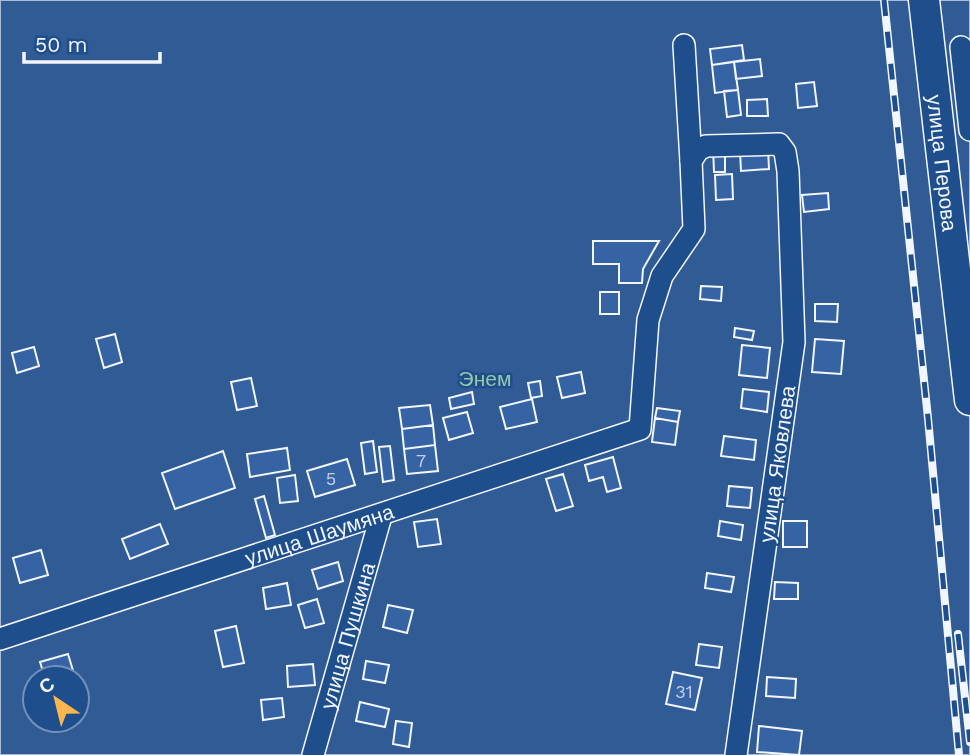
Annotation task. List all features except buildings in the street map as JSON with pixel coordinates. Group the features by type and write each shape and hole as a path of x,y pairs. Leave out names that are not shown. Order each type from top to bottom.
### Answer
{"highway":[{"name":"улица Перова","path":"926,4 968,362 970,400"}],"street":[{"path":"684,45 691,161"},
{"path":"930,52 965,46 970,130"},
{"name":"улица Яковлева","path":"691,161 698,150 706,146 770,143 779,144 785,152 788,171 794,342 736,755"},
{"name":"улица Шаумяна","path":"0,639 640,429 648,320 663,276 694,229 691,161"},
{"name":"улица Пушкина","path":"313,755 381,516"}],"green space":[{"name":"Энем","path":"0,0 970,0 970,755 0,755"}],"railway":[{"path":"884,0 928,418 959,755"},
{"path":"958,634 970,742"}]}
